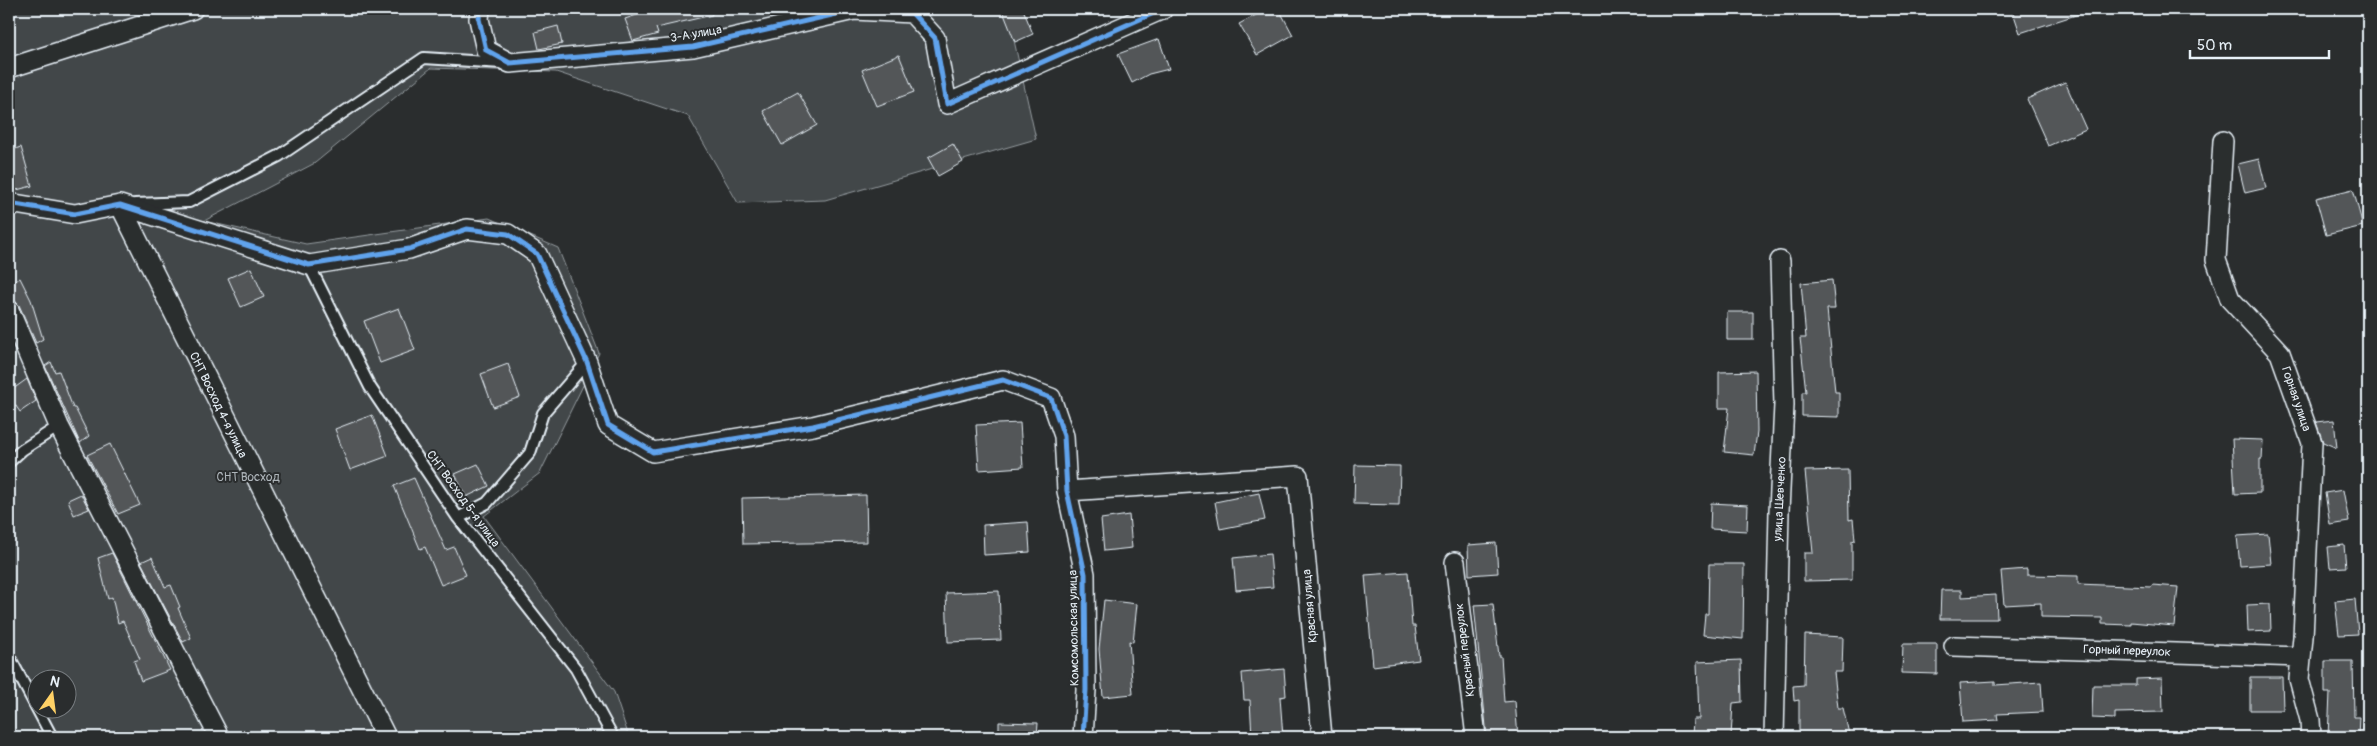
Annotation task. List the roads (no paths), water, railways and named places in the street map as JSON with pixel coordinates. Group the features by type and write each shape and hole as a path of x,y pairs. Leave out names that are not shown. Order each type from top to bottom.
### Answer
{"street":[{"path":"9,68 193,9"},
{"path":"480,9 479,19 486,50 510,63"},
{"name":"3-А улица","path":"510,63 693,47 854,10 898,11 912,14 935,38 947,104 1163,9"},
{"name":"Горная улица","path":"2223,141 2216,260 2230,299 2280,352 2312,443 2299,679 2310,720 2311,737"},
{"path":"9,203 74,214 120,205 310,265 409,249 466,229 508,234 537,254 587,362"},
{"name":"СНТ Восход 4-я улица","path":"120,205 386,737"},
{"name":"улица Шевченко","path":"1774,737 1778,521 1784,406 1780,261"},
{"path":"9,310 59,426 219,737"},
{"name":"Комсомольская улица","path":"587,362 608,425 653,452 813,426 1003,380 1051,398 1064,436 1067,491 1085,574 1086,690 1082,737"},
{"name":"Красная улица","path":"1067,491 1298,476 1322,737"},
{"name":"Красный переулок","path":"1455,562 1476,737"},
{"name":"Горный переулок","path":"1954,646 2301,657"}],"lane":[{"path":"120,205 189,202 279,156 424,58 510,63"},
{"name":"СНТ Восход 5-я улица","path":"310,265 370,388 458,518 576,670 613,737"},
{"path":"458,518 487,503 530,453 543,413 587,362"},
{"path":"9,462 22,450 59,426"},
{"path":"9,656 52,737"}],"park label":[{"name":"СНТ Восход","path":"248,477"}]}
